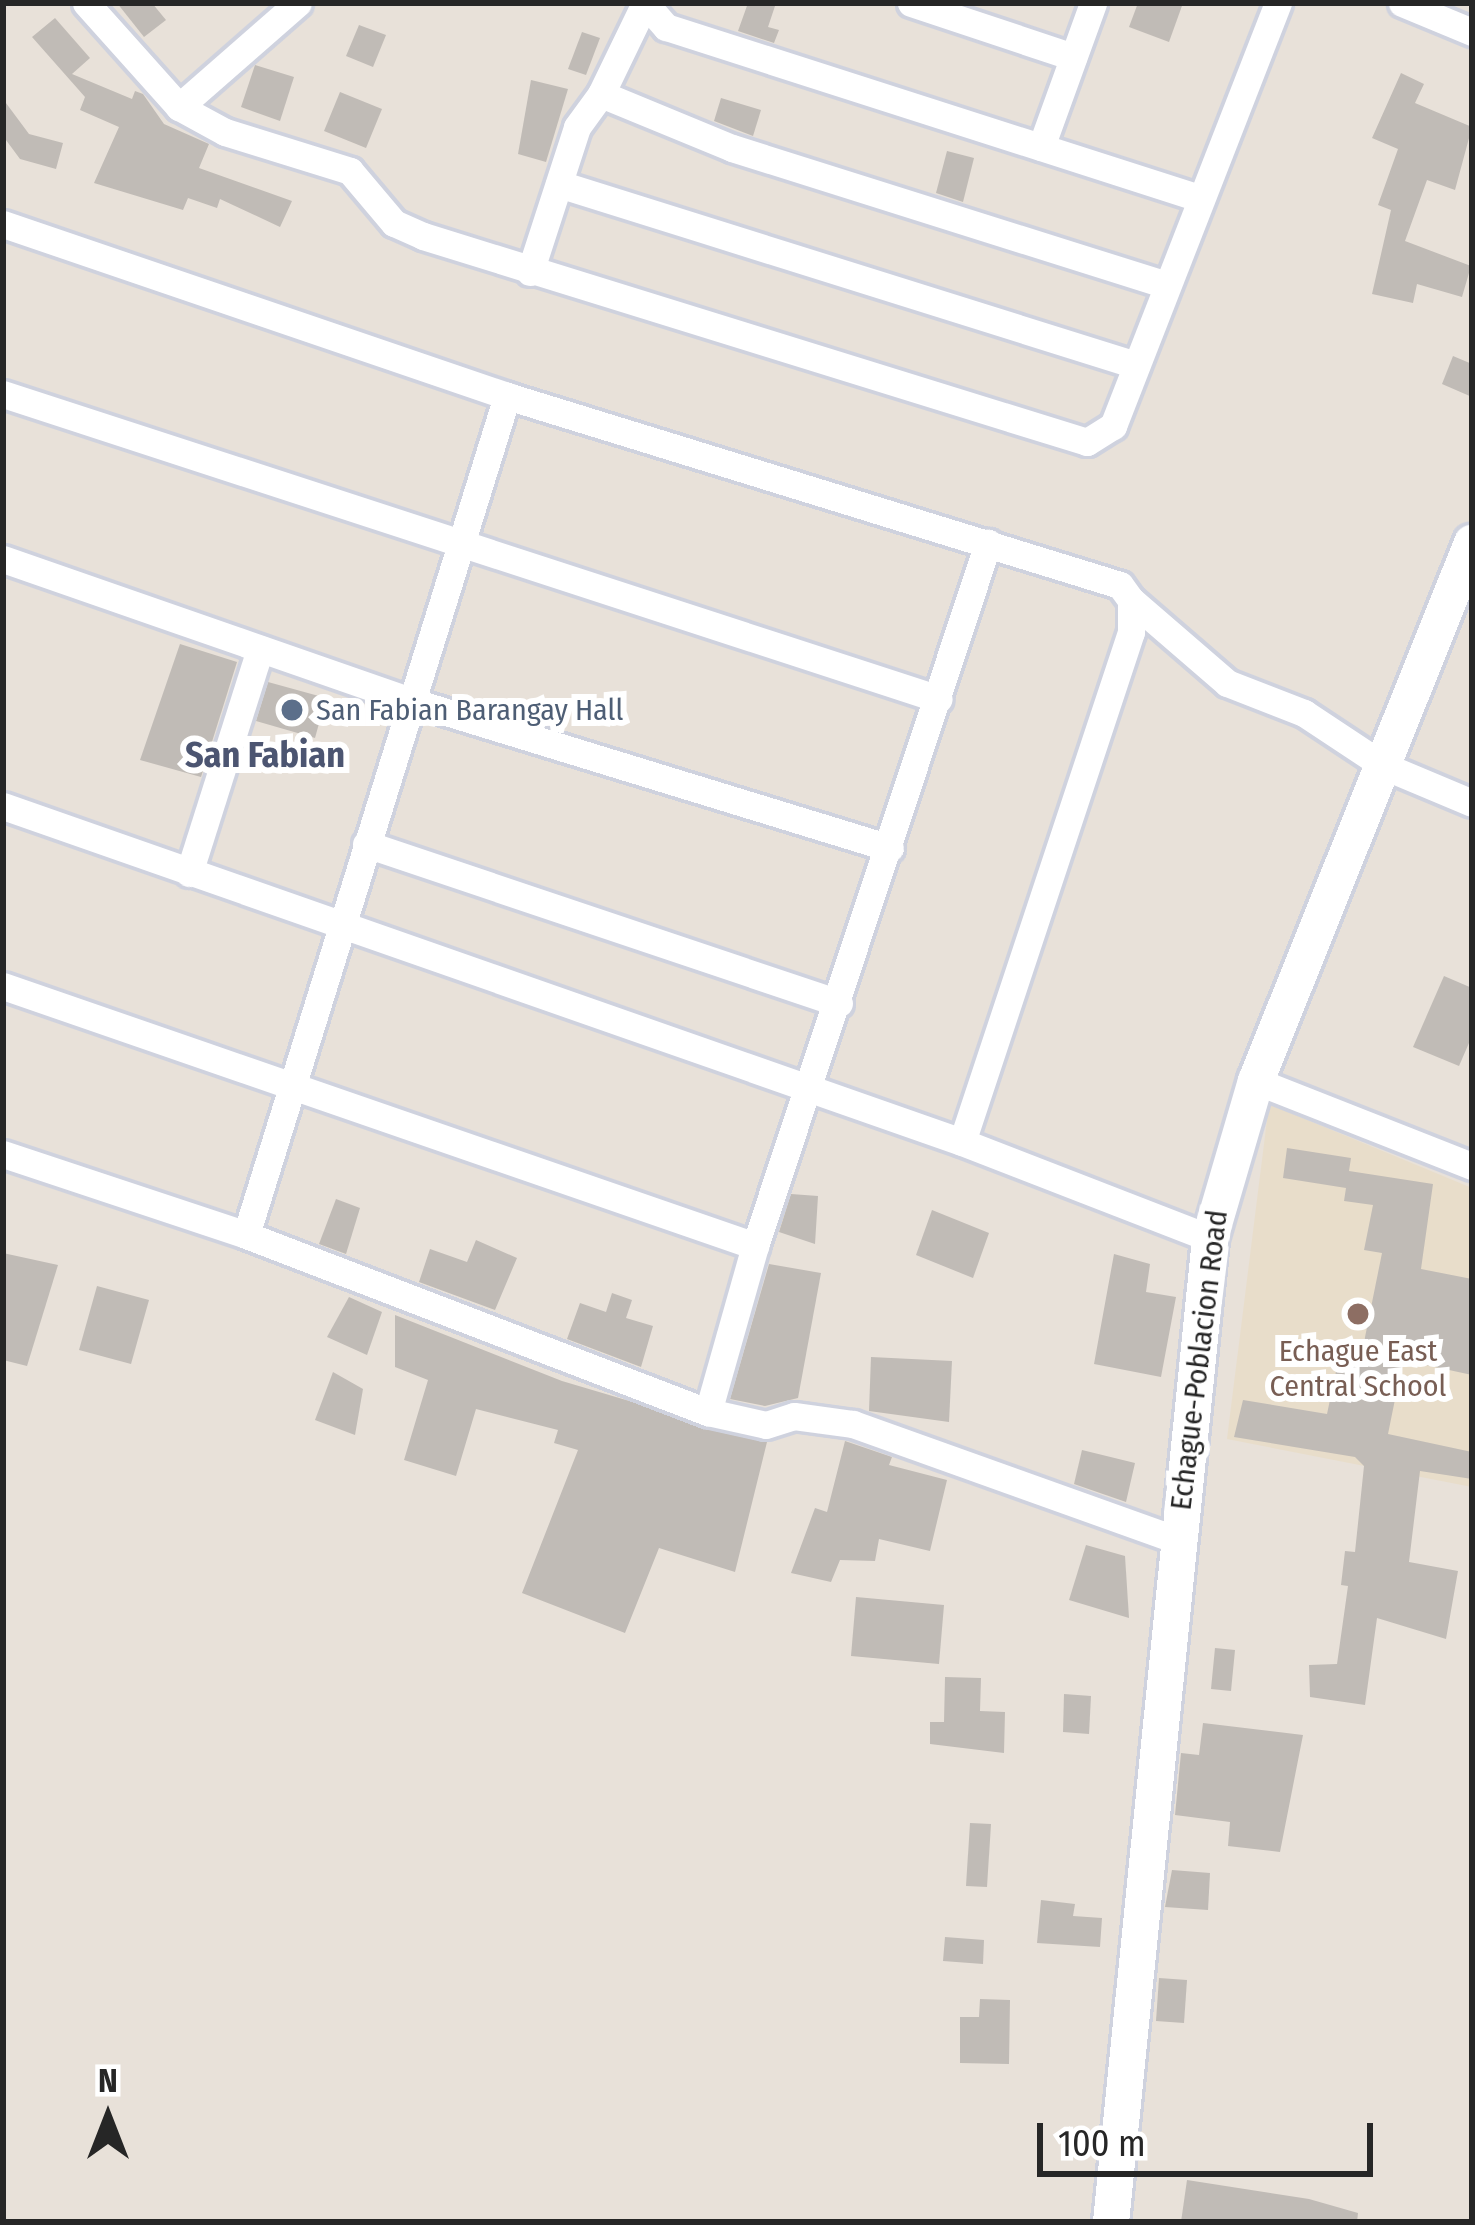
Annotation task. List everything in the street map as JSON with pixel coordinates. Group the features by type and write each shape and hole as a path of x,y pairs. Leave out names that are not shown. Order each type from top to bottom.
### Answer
{"main road":[{"name":"Echague-Poblacion Road","path":"1111,2222 1210,1238 1256,1081 1472,543"}],"street":[{"path":"86,3 179,107 225,132 338,164 367,181 394,223 530,272 1087,442 1114,426 1196,197 1278,3"},
{"path":"179,107 298,3"},
{"path":"910,3 1073,56"},
{"path":"1041,147 1093,3"},
{"path":"1402,3 1472,32"},
{"path":"530,272 577,127 601,94 645,4 666,28 1196,197"},
{"path":"601,94 732,148 1164,284"},
{"path":"560,184 1136,364"},
{"path":"5,232 508,396 1088,570 1120,584 1131,600 1227,683 1304,712 1384,766 1472,803"},
{"path":"3,394 460,549 939,699"},
{"path":"246,1235 407,700 508,396"},
{"path":"708,1412 755,1246 988,543"},
{"path":"3,560 407,700 890,848"},
{"path":"962,1142 1131,632 1131,600"},
{"path":"189,872 260,649"},
{"path":"3,806 962,1142 1210,1238"},
{"path":"366,844 839,1004"},
{"path":"3,986 755,1246"},
{"path":"1256,1081 1472,1166"},
{"path":"3,1154 246,1235 708,1412 766,1425 794,1416 853,1424 1177,1540"}],"shaded area":[{"name":"Echague East Central School","path":"1269,1104 1472,1188 1472,1487 1227,1439"}],"building":[{"path":"117,3 152,3 166,20 144,37"},
{"path":"748,3 776,3 768,27 779,30 774,43 738,31"},
{"path":"1138,3 1183,3 1169,42 1129,27"},
{"path":"55,18 90,58 72,74 132,99 135,91 143,94 164,124 209,144 199,168 292,201 280,227 220,199 217,208 188,198 183,210 94,183 119,127 80,110 85,97 32,37"},
{"path":"359,25 386,35 373,67 346,56"},
{"path":"582,32 600,38 586,75 568,69"},
{"path":"255,65 294,77 280,121 241,107"},
{"path":"1401,73 1424,84 1415,103 1472,127 1455,190 1427,180 1405,241 1471,266 1462,297 1417,284 1413,303 1372,294 1391,210 1378,205 1398,149 1372,138"},
{"path":"531,80 568,89 546,162 518,154"},
{"path":"340,92 382,109 366,148 324,131"},
{"path":"721,98 761,110 753,136 714,121"},
{"path":"3,99 29,134 63,143 56,169 20,159 3,136"},
{"path":"947,151 974,158 963,202 936,193"},
{"path":"1453,356 1472,364 1472,397 1442,384"},
{"path":"180,644 237,662 201,777 140,760"},
{"name":"San Fabian Barangay Hall","path":"268,682 326,698 315,738 256,721"},
{"path":"1444,976 1472,988 1472,1036 1459,1066 1413,1047"},
{"path":"1287,1148 1351,1158 1349,1171 1433,1184 1421,1269 1472,1279 1472,1375 1403,1360 1388,1434 1472,1452 1472,1479 1420,1471 1409,1562 1458,1571 1446,1639 1377,1618 1365,1705 1310,1697 1309,1665 1337,1664 1348,1586 1341,1585 1345,1551 1355,1552 1364,1466 1355,1457 1234,1437 1243,1400 1327,1414 1341,1348 1362,1352 1382,1253 1364,1250 1373,1205 1344,1201 1346,1188 1283,1178"},
{"path":"791,1194 818,1196 815,1244 779,1232"},
{"path":"336,1199 360,1208 346,1254 319,1244"},
{"path":"932,1210 989,1233 973,1278 916,1255"},
{"path":"476,1240 517,1258 495,1310 419,1282 430,1249 467,1262"},
{"path":"3,1253 58,1265 27,1366 3,1360"},
{"path":"1114,1254 1150,1264 1146,1292 1176,1297 1161,1377 1094,1364"},
{"path":"769,1264 821,1273 798,1398 765,1406 730,1399"},
{"path":"97,1286 149,1300 131,1364 79,1350"},
{"path":"612,1293 632,1300 626,1318 653,1326 641,1367 567,1339 580,1303 606,1312"},
{"path":"349,1297 382,1312 367,1355 327,1337"},
{"path":"395,1315 562,1381 767,1442 735,1572 659,1548 625,1633 522,1593 578,1450 554,1443 558,1430 476,1409 456,1476 404,1460 428,1380 395,1367"},
{"path":"871,1357 952,1361 949,1422 869,1411"},
{"path":"333,1372 363,1389 355,1435 315,1420"},
{"path":"845,1441 892,1457 889,1465 947,1480 930,1551 879,1539 875,1561 840,1560 831,1582 791,1573 815,1508 827,1512"},
{"path":"1082,1450 1135,1463 1126,1502 1074,1484"},
{"path":"1086,1545 1125,1556 1129,1618 1069,1600"},
{"path":"856,1597 944,1605 939,1664 851,1656"},
{"path":"1215,1648 1235,1650 1231,1691 1211,1689"},
{"path":"945,1677 981,1678 980,1711 1005,1712 1004,1753 930,1744 930,1722 944,1722"},
{"path":"1064,1694 1091,1696 1089,1734 1063,1732"},
{"path":"1203,1723 1303,1735 1280,1852 1228,1846 1230,1822 1175,1815 1181,1753 1199,1755"},
{"path":"970,1823 991,1824 987,1887 966,1886"},
{"path":"1172,1870 1210,1873 1208,1910 1165,1907"},
{"path":"1041,1900 1075,1904 1073,1916 1102,1918 1100,1947 1037,1943"},
{"path":"945,1937 984,1940 983,1964 943,1961"},
{"path":"1159,1978 1187,1980 1184,2023 1156,2021"},
{"path":"980,1999 1010,2000 1009,2064 960,2063 960,2017 979,2017"},
{"path":"1187,2180 1309,2199 1358,2213 1357,2222 1181,2222"}],"place":[{"name":"San Fabian Barangay Hall","path":"292,710"},
{"name":"Echague East Central School","path":"1358,1314"}],"district":[{"name":"San Fabian","path":"265,756"}]}
